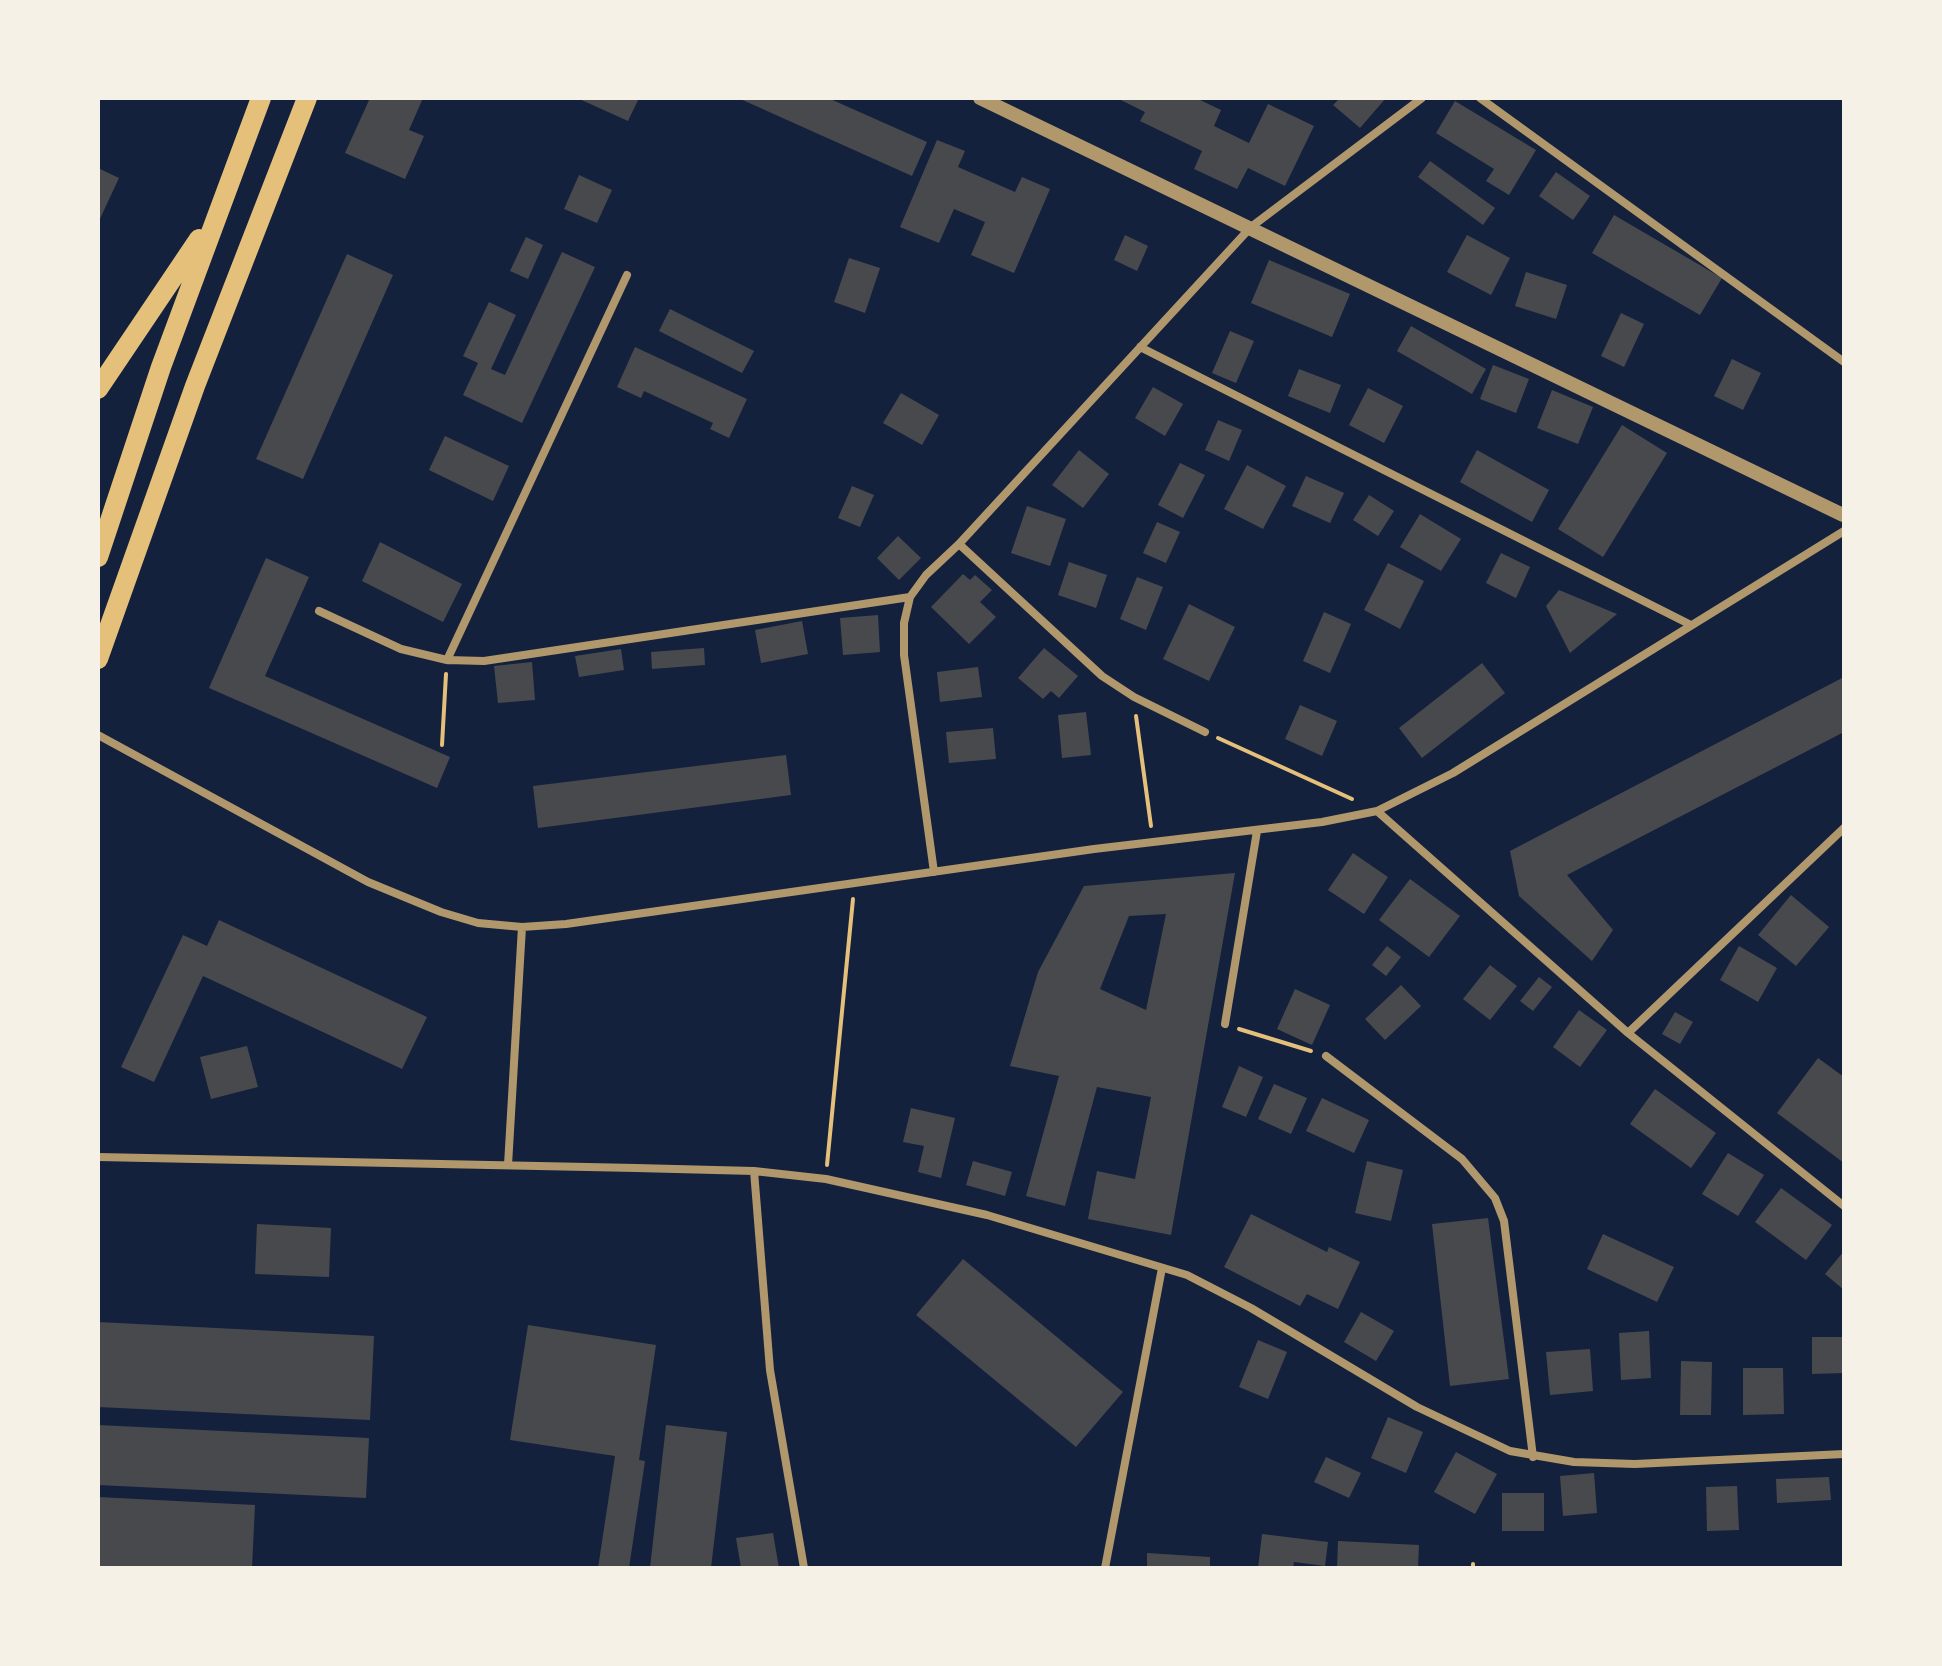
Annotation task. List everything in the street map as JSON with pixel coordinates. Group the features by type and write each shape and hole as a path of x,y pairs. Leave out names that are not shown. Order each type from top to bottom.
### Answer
{"main road":[{"path":"98,557 217,213 261,98"},
{"path":"98,659 189,401 307,98"},
{"path":"98,389 217,213"}],"street":[{"path":"98,735 368,882 478,923 522,927 566,924 855,882 1257,831 1377,811 1453,773 1844,530 1844,513 980,98"},
{"path":"934,872 904,655 904,623 910,597 926,575 959,544 1251,227 1422,98"},
{"path":"1480,98 1844,362"},
{"path":"447,660 627,275"},
{"path":"1140,347 1691,625"},
{"path":"959,544 1058,639 1134,697 1205,732"},
{"path":"319,611 401,649 447,660 484,661 910,597"},
{"path":"1377,811 1628,1033 1844,1206"},
{"path":"1628,1033 1844,828"},
{"path":"1225,1024 1257,831"},
{"path":"508,1165 522,927"},
{"path":"1326,1056 1462,1159 1495,1198 1504,1221 1533,1457"},
{"path":"98,1157 754,1171 826,1179 987,1215 1187,1275 1251,1308 1450,1425 1510,1451 1533,1457 1635,1464 1844,1454"},
{"path":"754,1171 770,1370 804,1568"},
{"path":"1105,1568 1162,1268"}],"path":[{"path":"442,745 447,660"},
{"path":"1134,697 1153,843"},
{"path":"1205,732 1377,811"},
{"path":"826,1179 855,882"},
{"path":"1225,1024 1326,1056"}],"building":[{"path":"370,98 423,98 409,130 424,136 405,179 345,153"},
{"path":"577,98 639,98 628,121"},
{"path":"738,98 828,98 927,142 912,176"},
{"path":"1117,98 1196,98 1221,110 1214,126 1249,143 1268,104 1314,126 1285,186 1248,168 1237,189 1194,169 1202,151 1140,121 1145,112"},
{"path":"1340,98 1386,98 1360,128 1333,105"},
{"path":"1455,101 1536,150 1509,195 1486,181 1494,169 1436,133"},
{"path":"937,140 965,151 958,167 1015,192 1022,177 1050,189 1014,273 971,255 985,222 954,209 939,243 900,227"},
{"path":"1430,161 1495,208 1483,225 1418,177"},
{"path":"98,168 119,178 98,223"},
{"path":"1556,172 1590,196 1573,220 1539,196"},
{"path":"579,175 612,190 597,223 564,209"},
{"path":"1614,215 1722,278 1700,315 1592,253"},
{"path":"1125,235 1148,246 1137,271 1114,260"},
{"path":"1467,235 1510,258 1491,295 1447,272"},
{"path":"526,237 543,245 528,279 510,271"},
{"path":"562,252 595,267 522,423 463,395 478,363 463,356 489,302 516,315 491,369 505,375"},
{"path":"347,254 393,275 303,479 256,459"},
{"path":"849,258 880,268 865,313 834,302"},
{"path":"1269,260 1350,294 1332,337 1251,303"},
{"path":"1526,272 1567,285 1556,319 1515,306"},
{"path":"670,309 754,351 742,373 659,331"},
{"path":"1621,313 1644,324 1624,367 1601,356"},
{"path":"1411,326 1486,369 1472,394 1397,351"},
{"path":"1230,331 1254,341 1236,383 1212,373"},
{"path":"635,347 747,399 729,438 710,429 713,423 644,391 641,398 617,387"},
{"path":"1732,359 1761,373 1743,410 1714,396"},
{"path":"1493,365 1529,379 1516,413 1480,399"},
{"path":"1299,369 1341,385 1330,413 1288,396"},
{"path":"1153,387 1183,404 1165,436 1135,418"},
{"path":"1368,388 1403,406 1384,443 1349,425"},
{"path":"1552,390 1593,407 1578,444 1537,428"},
{"path":"901,393 939,415 922,445 883,423"},
{"path":"1218,420 1242,430 1229,461 1205,450"},
{"path":"1622,425 1667,453 1603,557 1558,529"},
{"path":"445,436 509,466 493,501 429,470"},
{"path":"1079,450 1109,474 1083,508 1052,485"},
{"path":"1477,450 1549,490 1532,522 1460,482"},
{"path":"1180,463 1205,475 1183,518 1158,505"},
{"path":"1247,465 1286,486 1263,529 1224,509"},
{"path":"1306,476 1344,493 1330,523 1292,506"},
{"path":"852,486 874,495 860,527 838,518"},
{"path":"1369,495 1394,511 1378,536 1353,520"},
{"path":"1027,506 1066,519 1050,566 1011,553"},
{"path":"1420,514 1461,539 1441,571 1400,547"},
{"path":"1157,522 1180,532 1166,563 1143,553"},
{"path":"898,536 921,558 899,580 877,558"},
{"path":"380,542 462,584 443,622 362,581"},
{"path":"1501,553 1530,567 1516,598 1486,583"},
{"path":"266,558 309,577 265,676 450,757 437,788 209,688"},
{"path":"1069,562 1107,575 1096,608 1058,595"},
{"path":"1388,563 1424,581 1400,629 1364,610"},
{"path":"963,574 970,580 975,575 992,590 980,602 996,617 969,644 931,607"},
{"path":"1137,577 1163,587 1146,630 1120,619"},
{"path":"1559,590 1617,614 1570,653 1546,606"},
{"path":"1189,604 1235,627 1209,681 1163,659"},
{"path":"1324,612 1351,624 1330,673 1303,661"},
{"path":"878,615 880,652 843,655 840,618"},
{"path":"802,621 808,654 761,663 755,630"},
{"path":"704,648 705,665 652,669 651,652"},
{"path":"1044,648 1078,676 1059,698 1051,691 1043,699 1018,678"},
{"path":"621,649 624,670 579,677 575,656"},
{"path":"532,662 535,700 498,703 494,666"},
{"path":"1482,663 1505,693 1422,758 1399,728"},
{"path":"978,667 982,697 940,702 937,672"},
{"path":"1844,677 1844,732 1567,875 1613,930 1592,961 1519,896 1510,851"},
{"path":"1300,705 1337,721 1322,756 1285,739"},
{"path":"1086,712 1091,755 1062,758 1058,715"},
{"path":"993,728 996,759 949,763 946,732"},
{"path":"786,755 791,795 538,828 533,786"},
{"path":"1353,853 1388,877 1364,914 1328,890"},
{"path":"1235,873 1171,1235 1088,1219 1097,1171 1135,1179 1151,1097 1097,1087 1065,1206 1026,1196 1059,1076 1010,1066 1038,972 1084,886","holes":["1166,914 1146,1010 1100,989 1129,916"]},
{"path":"1410,879 1460,916 1429,957 1379,920"},
{"path":"1791,895 1829,927 1796,966 1758,935"},
{"path":"219,920 427,1017 402,1069 203,976 154,1082 121,1067 183,935 207,946"},
{"path":"1387,946 1401,957 1386,976 1372,965"},
{"path":"1739,946 1777,968 1758,1002 1720,980"},
{"path":"1490,965 1517,986 1490,1020 1463,999"},
{"path":"1539,977 1552,987 1533,1011 1520,1001"},
{"path":"1401,985 1421,1006 1385,1040 1365,1019"},
{"path":"1295,989 1330,1005 1312,1045 1277,1029"},
{"path":"1579,1010 1607,1030 1580,1067 1553,1047"},
{"path":"1675,1012 1693,1022 1680,1044 1662,1034"},
{"path":"247,1046 258,1087 211,1099 200,1057"},
{"path":"1818,1058 1844,1077 1844,1163 1777,1113"},
{"path":"1239,1066 1263,1077 1246,1117 1222,1107"},
{"path":"1274,1084 1307,1098 1291,1134 1258,1119"},
{"path":"1655,1089 1716,1133 1691,1168 1630,1124"},
{"path":"1322,1098 1369,1120 1354,1153 1306,1131"},
{"path":"911,1108 955,1118 941,1178 918,1172 924,1146 903,1142"},
{"path":"1728,1153 1764,1175 1738,1216 1702,1194"},
{"path":"973,1161 1012,1172 1005,1196 966,1185"},
{"path":"1367,1161 1403,1170 1391,1221 1355,1213"},
{"path":"1781,1188 1832,1225 1806,1260 1755,1222"},
{"path":"1251,1214 1327,1252 1329,1247 1360,1262 1338,1309 1307,1294 1300,1306 1224,1267"},
{"path":"1488,1218 1509,1379 1450,1386 1432,1224"},
{"path":"257,1224 331,1228 329,1277 255,1274"},
{"path":"1603,1234 1674,1267 1657,1302 1587,1269"},
{"path":"1844,1251 1844,1290 1825,1274"},
{"path":"963,1259 1123,1392 1076,1447 916,1315"},
{"path":"1361,1312 1394,1331 1376,1361 1344,1342"},
{"path":"98,1322 374,1336 370,1420 98,1407"},
{"path":"528,1325 656,1345 639,1460 645,1461 629,1568 598,1568 615,1456 510,1440"},
{"path":"1649,1331 1651,1378 1621,1380 1619,1333"},
{"path":"1812,1337 1844,1337 1844,1373 1812,1374"},
{"path":"1258,1340 1287,1352 1268,1399 1239,1387"},
{"path":"1590,1349 1593,1391 1550,1395 1546,1352"},
{"path":"1681,1361 1712,1362 1711,1415 1680,1415"},
{"path":"1743,1368 1783,1368 1784,1414 1743,1415"},
{"path":"1388,1417 1423,1432 1406,1473 1371,1458"},
{"path":"98,1425 369,1438 366,1498 98,1485"},
{"path":"666,1425 727,1432 711,1568 650,1568"},
{"path":"1456,1452 1497,1474 1475,1514 1434,1492"},
{"path":"1326,1457 1361,1473 1349,1498 1314,1482"},
{"path":"1594,1473 1597,1513 1563,1516 1560,1476"},
{"path":"1829,1477 1831,1500 1777,1503 1776,1479"},
{"path":"1737,1486 1739,1530 1707,1531 1706,1487"},
{"path":"1502,1493 1544,1493 1544,1531 1502,1531"},
{"path":"98,1497 255,1505 252,1568 98,1568"},
{"path":"773,1533 779,1568 741,1568 736,1538"},
{"path":"1262,1534 1328,1542 1325,1566 1294,1562 1293,1568 1258,1568"},
{"path":"1338,1541 1419,1545 1418,1568 1337,1568"},
{"path":"1147,1553 1210,1557 1210,1568 1147,1568"}]}
